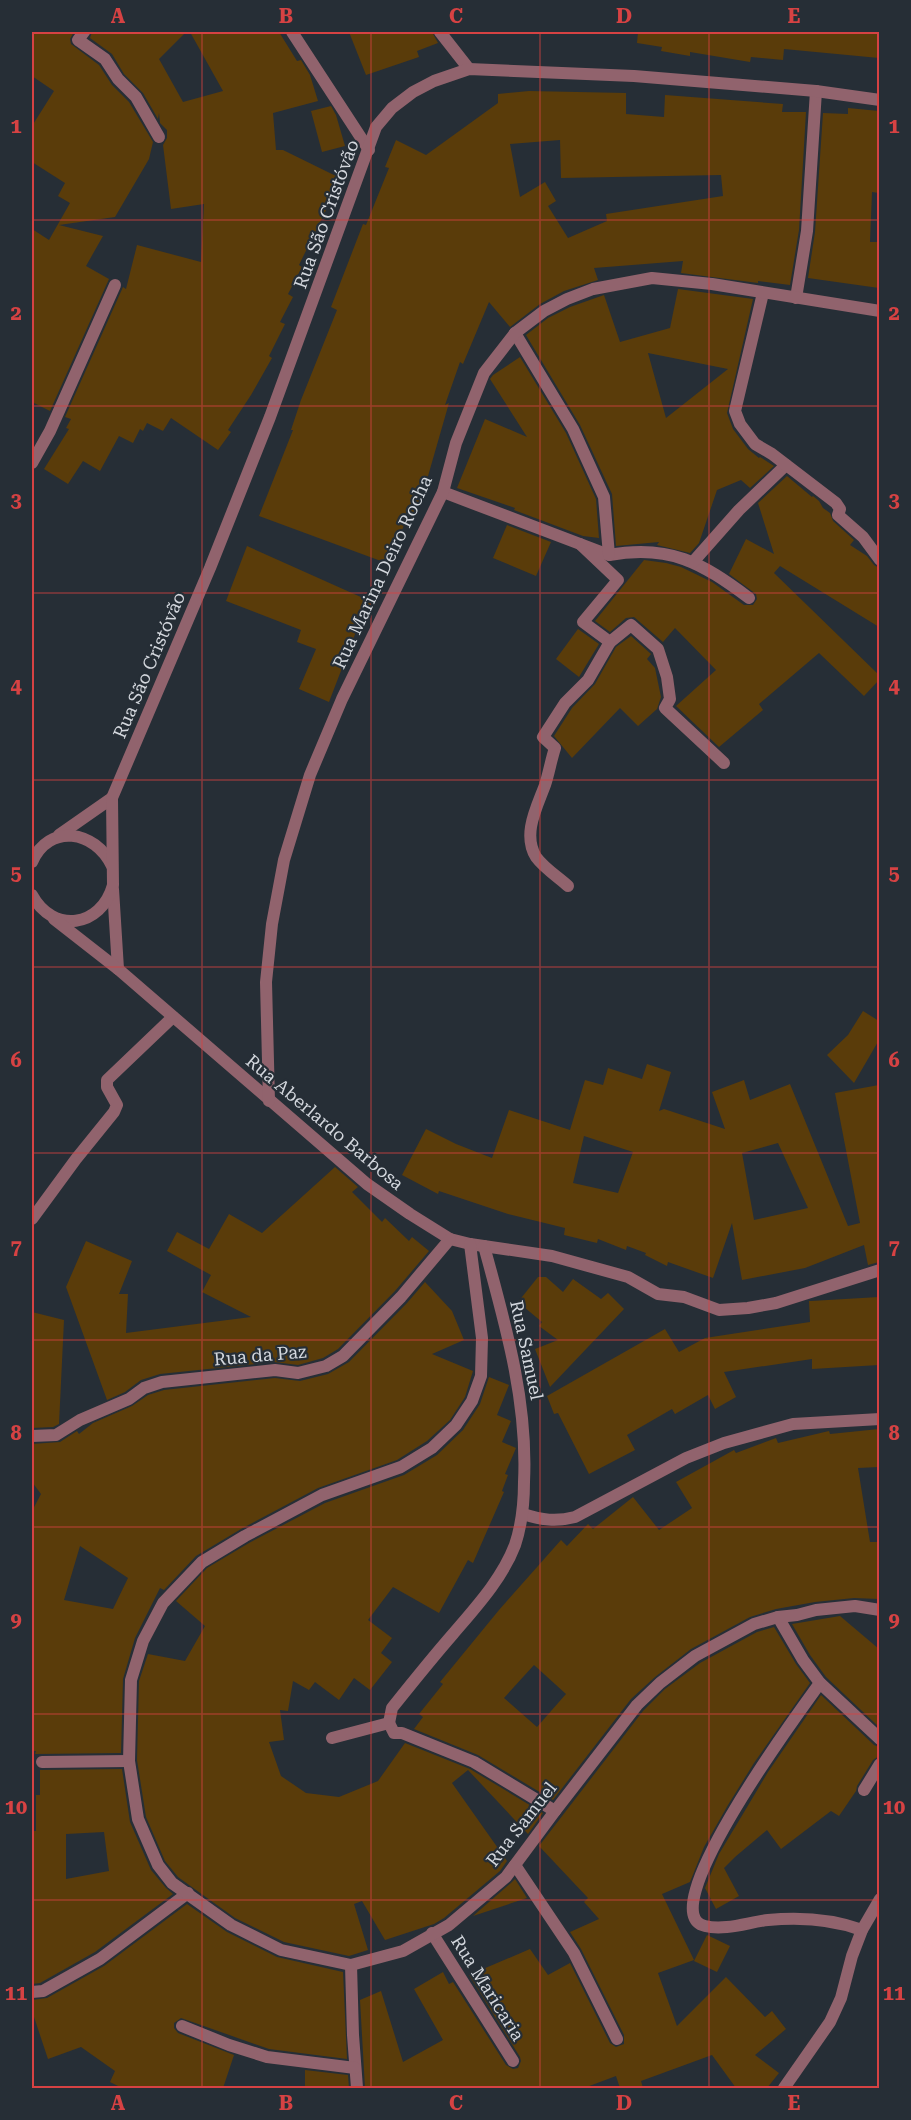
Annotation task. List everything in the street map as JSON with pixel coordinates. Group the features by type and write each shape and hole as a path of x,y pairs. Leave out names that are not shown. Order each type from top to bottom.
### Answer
{"street":[{"path":"84,32 78,39 105,59 118,79 136,97 159,137"},
{"path":"291,32 369,150"},
{"path":"440,32 469,69"},
{"name":"Rua São Cristóvão","path":"113,885 112,798 219,546 270,417 376,127 392,108 420,88 469,69 634,76 816,91 879,100"},
{"path":"796,298 807,231 816,91"},
{"name":"Rua Marina Deiro Rocha","path":"270,1101 266,982 272,924 284,860 310,775 338,710 443,492 456,443 484,373 514,333 544,311 575,296 593,289 652,278 712,284 879,311"},
{"path":"32,463 50,431 115,285"},
{"path":"763,293 735,411 740,424 755,444 836,503 840,509 838,515 863,537 879,560"},
{"path":"514,333 561,409 604,497 609,555"},
{"path":"693,562 739,510 786,465"},
{"path":"443,492 609,555 626,552 668,553 693,562 749,598"},
{"path":"580,544 618,580 583,622 610,642"},
{"path":"568,886 536,856 531,840 531,822 546,782 555,748 543,737 565,704 588,680 610,642 631,625 658,649 667,677 670,699 665,708 724,763"},
{"path":"32,862 38,847 55,838 112,798"},
{"path":"55,838 83,837 101,849 112,867"},
{"path":"32,910 60,920 75,921 89,917 101,909 110,897 113,885"},
{"path":"113,885 118,969"},
{"path":"32,895 37,905 47,914"},
{"name":"Rua Aberlardo Barbosa","path":"47,914 118,969 367,1185 450,1239 552,1256 628,1277 658,1294 684,1297 719,1310 776,1303 879,1270"},
{"path":"32,1219 114,1112 117,1105 107,1087 107,1080 173,1017"},
{"name":"Rua da Paz","path":"32,1436 56,1435 80,1420 129,1399 144,1388 162,1382 275,1370 298,1372 326,1366 343,1356 401,1297 450,1239"},
{"name":"Rua Samuel","path":"470,1244 482,1338 481,1376 472,1401 456,1425 432,1448 401,1467 322,1495 202,1562 163,1603 143,1641 131,1680 129,1761 138,1819 158,1865 172,1883 231,1925 281,1950 351,1965 403,1951 449,1925 506,1877 637,1705 660,1683 695,1656 754,1624 778,1617 855,1606 879,1610"},
{"name":"Rua Samuel","path":"389,1722 392,1708 485,1596 501,1572 515,1546 523,1514 525,1457 522,1413 514,1364 484,1246"},
{"path":"523,1514 542,1520 559,1521 575,1517 686,1458 759,1432 804,1423 879,1419"},
{"path":"778,1617 803,1660 820,1683 879,1739"},
{"path":"820,1683 741,1799 723,1831 696,1884 692,1913 695,1922 715,1928 799,1918 848,1925 862,1930"},
{"path":"332,1738 389,1722 394,1733 402,1733 474,1762 555,1810"},
{"path":"42,1762 129,1761"},
{"path":"864,1790 879,1764"},
{"path":"516,1865 574,1953 616,2038"},
{"path":"32,1992 43,1990 100,1959 188,1893"},
{"path":"784,2088 830,2022 841,1998 852,1956 862,1930 879,1899"},
{"name":"Rua Maricaria","path":"432,1933 513,2061"},
{"path":"351,1965 357,2088"},
{"path":"182,2026 267,2058 355,2068"}],"building":[{"path":"32,32 74,32 70,39 71,44 99,65 112,85 129,102 153,142 149,159 115,217 59,225 103,236 86,266 109,279 50,411 32,402 32,229 49,240 70,203 58,196 65,183 32,162 32,126 54,91 32,76"},
{"path":"92,32 186,32 159,59 183,102 223,91 190,32 279,32 297,61 301,60 310,75 318,101 273,113 276,150 283,150 338,177 323,209 326,210 299,265 302,267 288,294 293,297 280,322 285,324 269,356 272,358 228,430 231,432 218,450 171,418 163,431 147,423 143,431 140,429 133,443 119,436 100,471 83,461 68,484 44,469 69,429 66,428 71,419 65,417 123,287 126,289 137,245 201,262 204,204 171,209 163,145 167,138 167,130 160,123 159,113 158,119 143,93 124,74 112,54 90,38"},
{"path":"349,32 432,32 438,43 417,51 419,57 366,75"},
{"path":"638,32 879,32 879,58 784,49 783,60 751,57 750,62 690,52 690,56 661,51 662,47 637,43"},
{"path":"529,91 626,93 626,114 664,117 665,95 783,104 782,112 806,112 799,230 790,285 681,273 683,261 594,268 598,280 564,291 540,304 510,327 489,302 463,364 460,362 445,405 449,403 424,490 414,514 409,512 389,564 259,516 337,310 331,307 363,224 366,225 389,168 385,167 396,140 426,155 498,103 498,94","holes":["560,140 561,178 721,175 723,196 606,214 607,221 568,238 548,206 556,201 545,182 520,197 510,144"]},
{"path":"331,106 345,146 322,152 311,111"},
{"path":"848,108 879,111 879,193 872,192 870,242 879,242 879,288 808,278 815,232 823,113 848,114"},
{"path":"678,289 753,299 727,413 733,429 748,449 774,466 750,488 741,480 717,490 699,543 690,553 657,545 659,542 616,546 612,494 580,425 526,335 548,318 570,307 604,295 620,342 670,328","holes":["648,353 728,369 666,418"]},
{"path":"520,357 566,433 596,499 599,538 583,536 514,510 515,508 457,488 485,419 527,437 490,379"},
{"path":"787,476 819,501 830,513 833,521 854,540 850,545 867,556 879,568 879,627 780,566 774,573 879,675 879,680 864,696 819,653 759,704 763,710 719,747 676,706 716,670 675,628 663,642 634,617 626,618 610,632 595,621 644,560 681,567 712,582 744,605 753,605 757,599 756,594 729,574 746,539 774,554 758,503"},
{"path":"507,525 551,542 536,576 493,558"},
{"path":"247,546 372,602 359,630 357,629 329,702 299,689 316,649 297,642 301,630 226,601"},
{"path":"578,629 599,644 579,677 556,659"},
{"path":"631,636 651,654 647,659 655,668 661,697 657,709 638,726 620,708 572,758 554,736 572,708 595,684 616,647"},
{"path":"863,1011 879,1021 879,1040 854,1083 827,1055 848,1035"},
{"path":"647,1064 671,1072 659,1111 664,1109 725,1129 712,1092 744,1080 750,1100 790,1084 848,1226 860,1223 835,1093 879,1085 879,1262 868,1265 864,1245 805,1268 742,1280 732,1223 713,1278 668,1262 667,1266 645,1255 646,1253 627,1246 626,1250 598,1239 597,1243 564,1235 565,1228 508,1214 439,1191 438,1194 402,1175 426,1129 492,1158 509,1110 570,1130 585,1080 603,1085 608,1068 642,1079","holes":["584,1136 633,1152 618,1193 573,1183","778,1143 808,1208 754,1220 742,1153"]},
{"path":"335,1167 358,1187 352,1192 382,1222 385,1218 409,1241 412,1237 429,1251 395,1291 338,1349 323,1358 298,1365 274,1362 160,1374 141,1380 125,1392 107,1400 66,1287 86,1241 132,1261 119,1294 128,1294 126,1333 251,1317 202,1292 211,1275 167,1251 177,1232 209,1249 229,1214 262,1233"},
{"path":"538,1277 546,1277 563,1292 573,1279 601,1299 608,1293 624,1309 550,1387 535,1349 558,1340 539,1326 542,1322 518,1302"},
{"path":"425,1282 452,1311 464,1340 432,1354 473,1371 465,1397 450,1420 427,1441 397,1460 318,1488 196,1556 164,1590 160,1588 135,1638 123,1679 121,1753 35,1754 36,1751 32,1751 32,1511 41,1494 32,1482 32,1444 60,1442 77,1431 79,1434 93,1423 132,1406 148,1395 164,1390 275,1378 300,1381 328,1374 349,1362","holes":["80,1546 128,1578 113,1609 64,1600"]},
{"path":"879,1297 879,1365 812,1369 812,1359 724,1372 736,1397 715,1409 708,1395 675,1414 672,1409 627,1435 635,1450 589,1474 558,1413 554,1414 547,1396 665,1329 679,1352 705,1338 810,1322 809,1301"},
{"path":"32,1312 64,1320 59,1424 53,1427 32,1428"},
{"path":"489,1377 509,1385 497,1415 511,1421 502,1442 516,1448 505,1474 508,1475 502,1491 504,1492 473,1563 468,1560 439,1613 393,1587 368,1620 392,1638 381,1653 392,1662 370,1690 354,1678 339,1700 315,1682 309,1690 293,1681 288,1711 280,1710 284,1740 269,1742 281,1776 306,1793 339,1797 378,1781 405,1743 470,1769 543,1813 528,1834 468,1770 452,1783 507,1861 500,1871 434,1924 385,1940 362,1901 354,1904 368,1950 349,1956 284,1942 235,1918 178,1877 165,1861 146,1817 137,1760 139,1681 148,1654 185,1661 205,1626 176,1601 207,1568 325,1503 404,1475 437,1455 463,1430 480,1404"},
{"path":"879,1429 879,1467 858,1468 870,1542 879,1542 879,1599 854,1598 776,1609 750,1617 691,1649 631,1699 553,1800 478,1755 414,1729 423,1717 419,1714 443,1684 440,1682 561,1540 567,1546 588,1524 593,1529 633,1497 659,1530 692,1508 676,1482 734,1450 736,1453 776,1438 778,1443 829,1431 830,1434","holes":["534,1665 566,1694 537,1727 504,1698"]},
{"path":"840,1616 879,1649 879,1727 826,1677 792,1624"},
{"path":"774,1627 810,1683 754,1763 728,1805 704,1847 690,1882 662,1894 694,1960 658,1973 677,2026 726,1977 765,2017 772,2011 786,2029 755,2055 779,2073 767,2088 736,2088 712,2055 641,2081 643,2088 620,2088 616,2076 584,2088 365,2088 360,2000 381,1991 403,2062 443,2040 414,1989 443,1972 449,1984 453,1982 506,2065 513,2069 518,2068 520,2057 469,1975 530,1949 548,1975 570,1963 610,2043 616,2047 624,2044 624,2035 581,1949 570,1932 599,1919 584,1902 588,1898 539,1846 643,1711 665,1689 700,1663 757,1632"},
{"path":"821,1695 874,1745 879,1747 879,1756 873,1760 839,1816 831,1811 781,1849 767,1830 735,1857 724,1868 739,1896 716,1909 705,1888 719,1854 768,1772"},
{"path":"122,1769 130,1822 151,1870 173,1894 95,1952 40,1983 32,1984 32,1831 36,1831 36,1795 40,1795 40,1770","holes":["104,1832 109,1871 66,1879 66,1834"]},
{"path":"515,1879 527,1898 473,1916 511,1883"},
{"path":"187,1904 227,1932 277,1957 343,1972 347,2059 269,2049 181,2018 174,2023 174,2028 178,2033 234,2055 223,2088 122,2088 110,2082 115,2071 81,2047 48,2059 32,2011 32,2000 47,1998 104,1966"},
{"path":"707,1935 730,1946 717,1972 694,1961"},
{"path":"305,2070 348,2075 349,2088 305,2088"}]}
